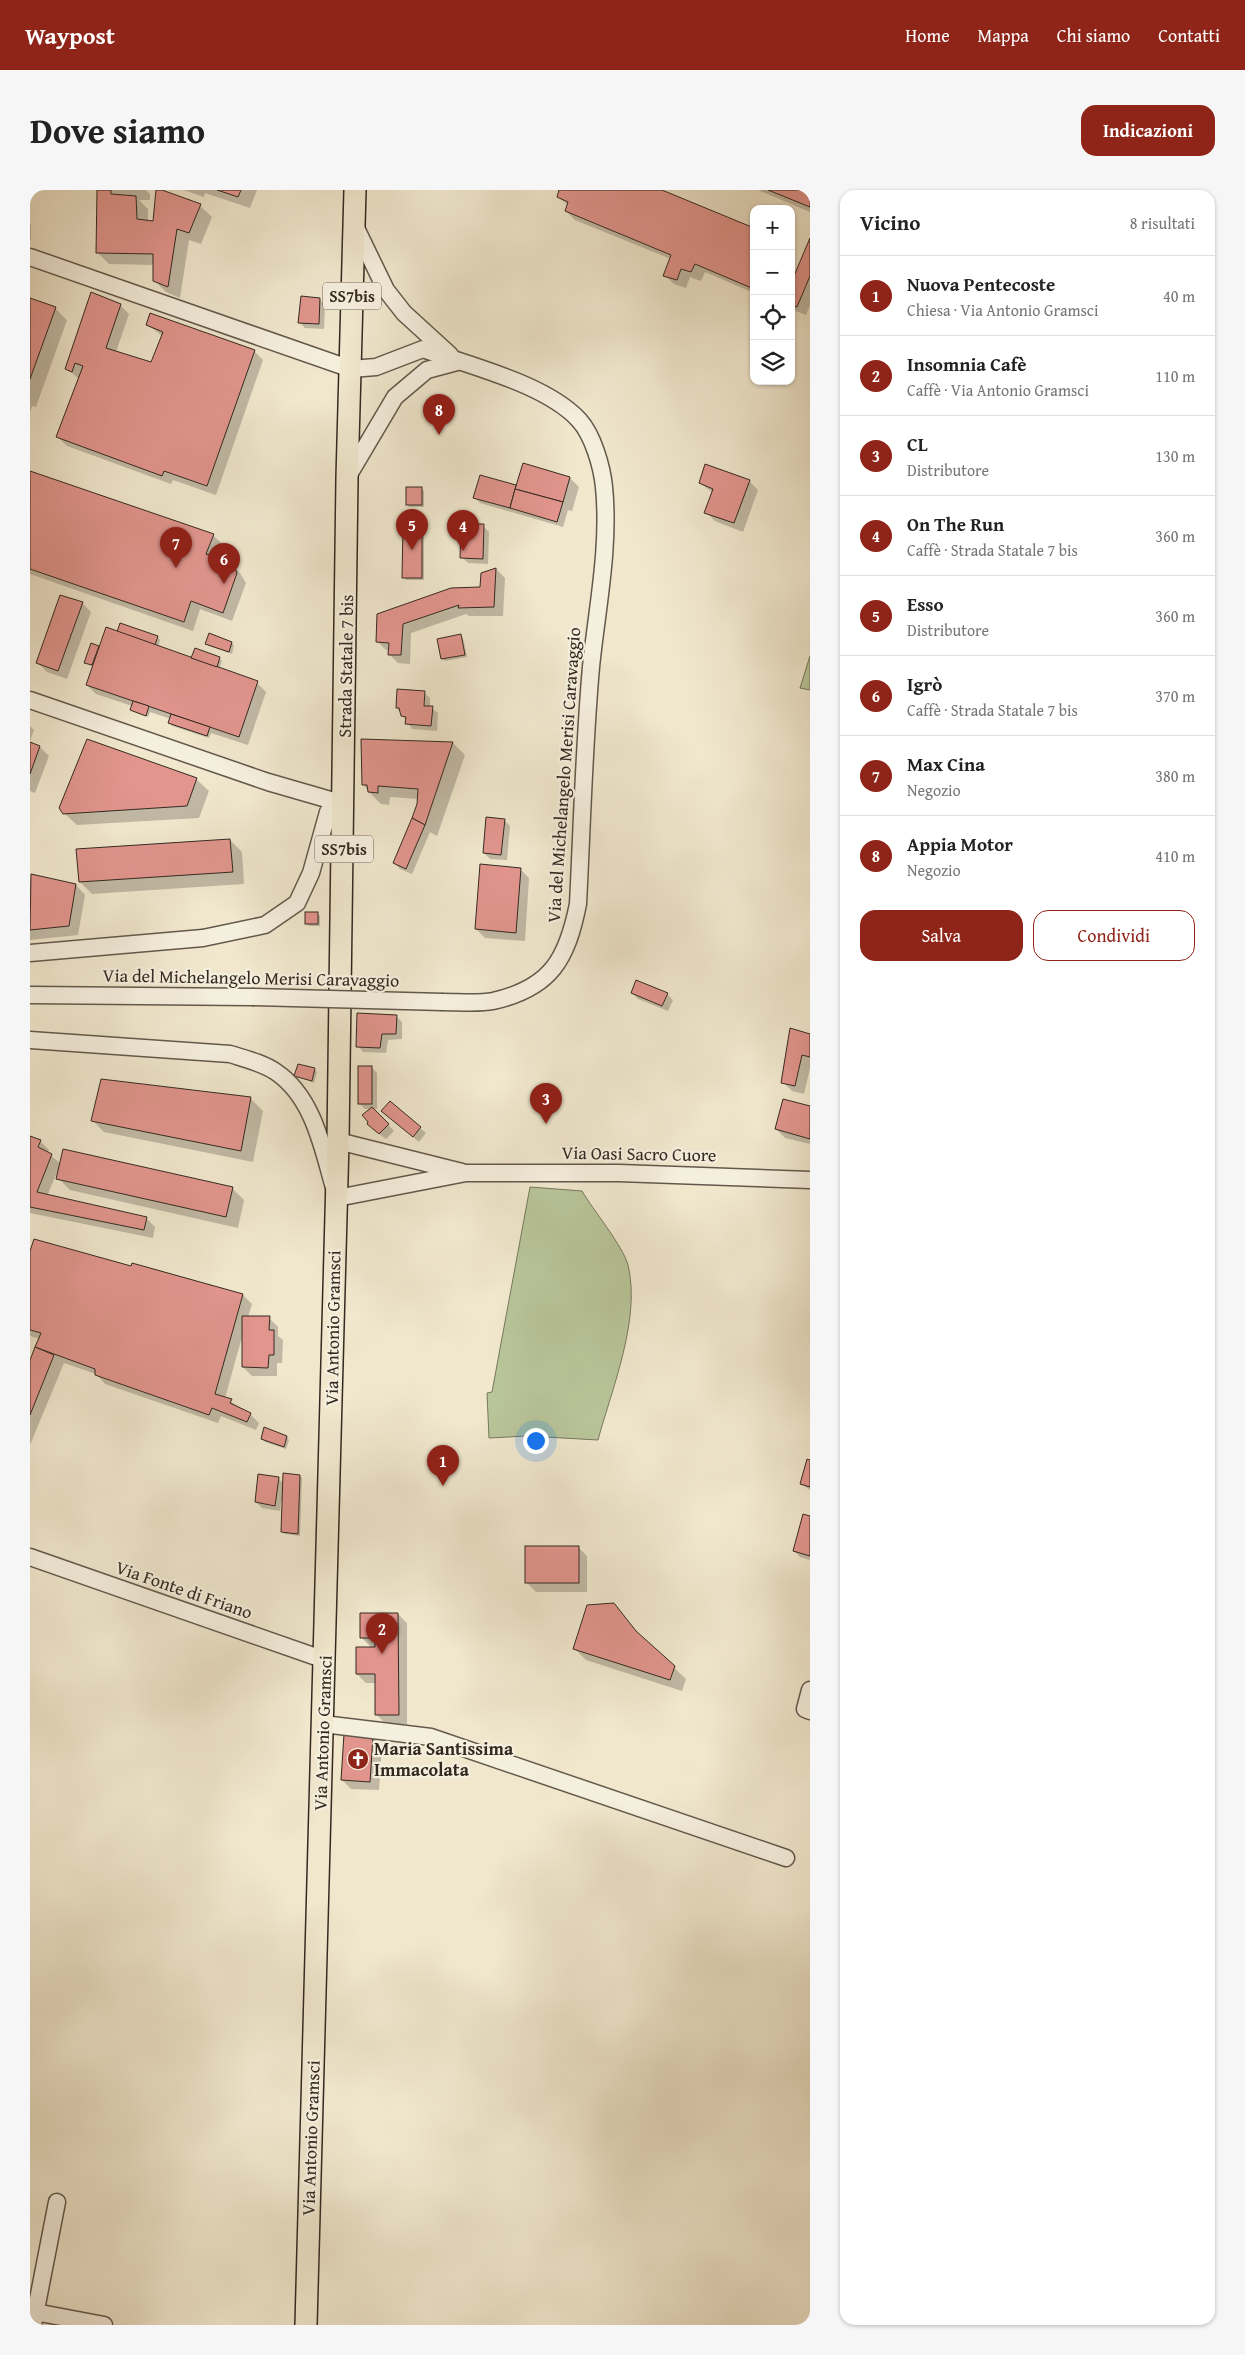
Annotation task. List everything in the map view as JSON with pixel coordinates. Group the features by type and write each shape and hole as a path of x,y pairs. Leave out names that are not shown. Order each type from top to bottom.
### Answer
{"main road":[{"name":"Strada Statale 7 bis","path":"338,1142 348,478 355,190"},
{"name":"Via Antonio Gramsci","path":"306,2325 338,1142"}],"street":[{"path":"354,223 386,290 404,313 457,362"},
{"path":"30,257 351,369"},
{"name":"Via del Michelangelo Merisi Caravaggio","path":"30,995 252,997 443,1002 492,1001 521,992 544,980 559,962 572,934 578,904 591,668 604,558 604,487 598,455 581,422 558,401 522,385 423,349 376,367 351,369"},
{"path":"348,478 395,397 427,370 457,362"},
{"path":"30,700 268,782 344,804"},
{"path":"30,953 203,938 265,925 296,903 312,873 328,812 344,804"},
{"path":"30,1040 230,1054 254,1061 277,1072 297,1092 310,1113 336,1198"},
{"name":"Via Oasi Sacro Cuore","path":"338,1142 466,1173"},
{"name":"Via Oasi Sacro Cuore","path":"336,1198 466,1173 619,1173 810,1180"},
{"name":"Via Fonte di Friano","path":"30,1558 325,1660"},
{"path":"810,1690 805,1709 810,1711"},
{"path":"323,1724 431,1737 786,1858"},
{"path":"57,2202 33,2316 104,2325"}],"green space":[{"path":"810,656 810,690 800,688"},
{"path":"530,1187 582,1191 614,1238 628,1265 631,1286 631,1308 628,1330 598,1440 527,1436 489,1438 487,1393 492,1392"}],"building":[{"path":"97,190 111,190 111,194 136,196 137,219 153,221 156,190 162,190 201,204 189,233 177,229 168,287 153,281 153,254 96,253"},
{"path":"217,190 241,190 238,197"},
{"path":"559,190 662,190 750,226 750,287 695,264 691,272 681,269 677,280 663,276 671,255 565,211 568,202 557,197"},
{"path":"768,190 810,190 810,207"},
{"path":"810,238 810,276 797,307 795,306 795,274"},
{"path":"91,292 121,304 106,348 151,362 163,332 146,325 150,313 255,350 207,486 164,471 162,476 56,437 83,366 75,363 72,372 65,369"},
{"path":"301,296 320,298 319,324 298,323"},
{"path":"30,298 56,307 30,379"},
{"path":"523,463 570,477 563,502 515,489"},
{"path":"705,464 750,480 734,523 704,513 713,489 699,483"},
{"path":"30,471 214,534 206,554 232,562 237,573 223,613 191,601 184,622 30,569"},
{"path":"480,475 516,485 510,508 473,498"},
{"path":"406,487 422,487 422,505 406,505"},
{"path":"515,489 563,502 557,522 510,508"},
{"path":"461,524 484,524 483,559 460,558"},
{"path":"403,525 422,526 422,578 402,578"},
{"path":"496,568 494,607 458,608 459,605 403,624 401,655 388,655 389,643 376,642 377,614 451,588 480,587 481,573"},
{"path":"60,595 83,602 58,671 36,663"},
{"path":"120,623 158,636 155,645 117,632"},
{"path":"106,627 258,681 239,737 86,685"},
{"path":"209,633 232,642 229,652 205,644"},
{"path":"461,634 465,655 441,659 437,639"},
{"path":"91,643 99,646 92,665 84,663"},
{"path":"195,648 220,657 217,667 191,658"},
{"path":"397,689 425,691 424,706 433,706 431,726 405,724 406,717 401,716 399,708 396,708"},
{"path":"133,701 149,706 146,716 130,710"},
{"path":"171,714 210,727 207,736 168,723"},
{"path":"87,739 197,778 187,806 63,814 59,808"},
{"path":"361,739 453,742 425,825 412,818 417,804 418,789 378,786 378,793 368,792 367,785 362,785"},
{"path":"30,742 40,746 30,774"},
{"path":"486,817 505,819 501,855 483,853"},
{"path":"412,818 425,825 406,869 393,863"},
{"path":"230,839 233,872 79,882 76,849"},
{"path":"480,864 521,868 516,933 475,929"},
{"path":"31,874 76,884 69,926 30,930"},
{"path":"305,912 318,912 318,924 305,924"},
{"path":"636,980 668,993 662,1006 631,993"},
{"path":"357,1013 397,1015 396,1034 382,1034 380,1048 356,1047"},
{"path":"790,1028 810,1034 810,1057 802,1055 795,1086 781,1083"},
{"path":"298,1064 315,1068 312,1081 294,1076"},
{"path":"358,1066 372,1066 372,1104 358,1104"},
{"path":"101,1079 251,1097 241,1151 91,1121"},
{"path":"783,1099 810,1106 810,1139 775,1129"},
{"path":"390,1101 421,1127 413,1137 381,1111"},
{"path":"372,1107 389,1124 379,1134 367,1124 368,1122 362,1115"},
{"path":"30,1136 41,1140 38,1147 52,1154 37,1192 147,1217 144,1230 30,1207"},
{"path":"63,1149 233,1187 226,1217 56,1179"},
{"path":"34,1239 131,1266 132,1263 243,1294 215,1394 232,1399 230,1403 251,1413 247,1422 212,1408 209,1415 95,1375 95,1369 35,1347 41,1333 30,1330 30,1251"},
{"path":"242,1316 270,1316 269,1330 274,1330 274,1355 269,1355 268,1368 242,1367"},
{"path":"35,1347 54,1355 30,1415 30,1360"},
{"path":"264,1427 287,1436 284,1447 261,1439"},
{"path":"807,1459 810,1460 810,1487 800,1484"},
{"path":"283,1473 300,1475 298,1534 281,1532"},
{"path":"258,1474 279,1477 275,1506 255,1502"},
{"path":"803,1514 810,1516 810,1556 793,1551"},
{"path":"525,1546 579,1546 579,1583 525,1583"},
{"path":"614,1603 636,1631 675,1666 670,1680 573,1649 587,1605"},
{"path":"360,1613 398,1613 399,1715 375,1715 375,1674 356,1674 356,1647 375,1647 375,1638 360,1638"},
{"path":"344,1734 373,1736 370,1782 341,1780"}],"place":[{"name":"Appia Motor","path":"439,435"},
{"name":"Esso","path":"412,550"},
{"name":"On The Run","path":"463,551"},
{"name":"Max Cina","path":"176,568"},
{"name":"Igrò","path":"224,584"},
{"name":"CL","path":"546,1124"},
{"name":"Nuova Pentecoste","path":"443,1486"},
{"name":"Insomnia Cafè","path":"382,1654"},
{"name":"Maria Santissima Immacolata","path":"358,1759"}]}
